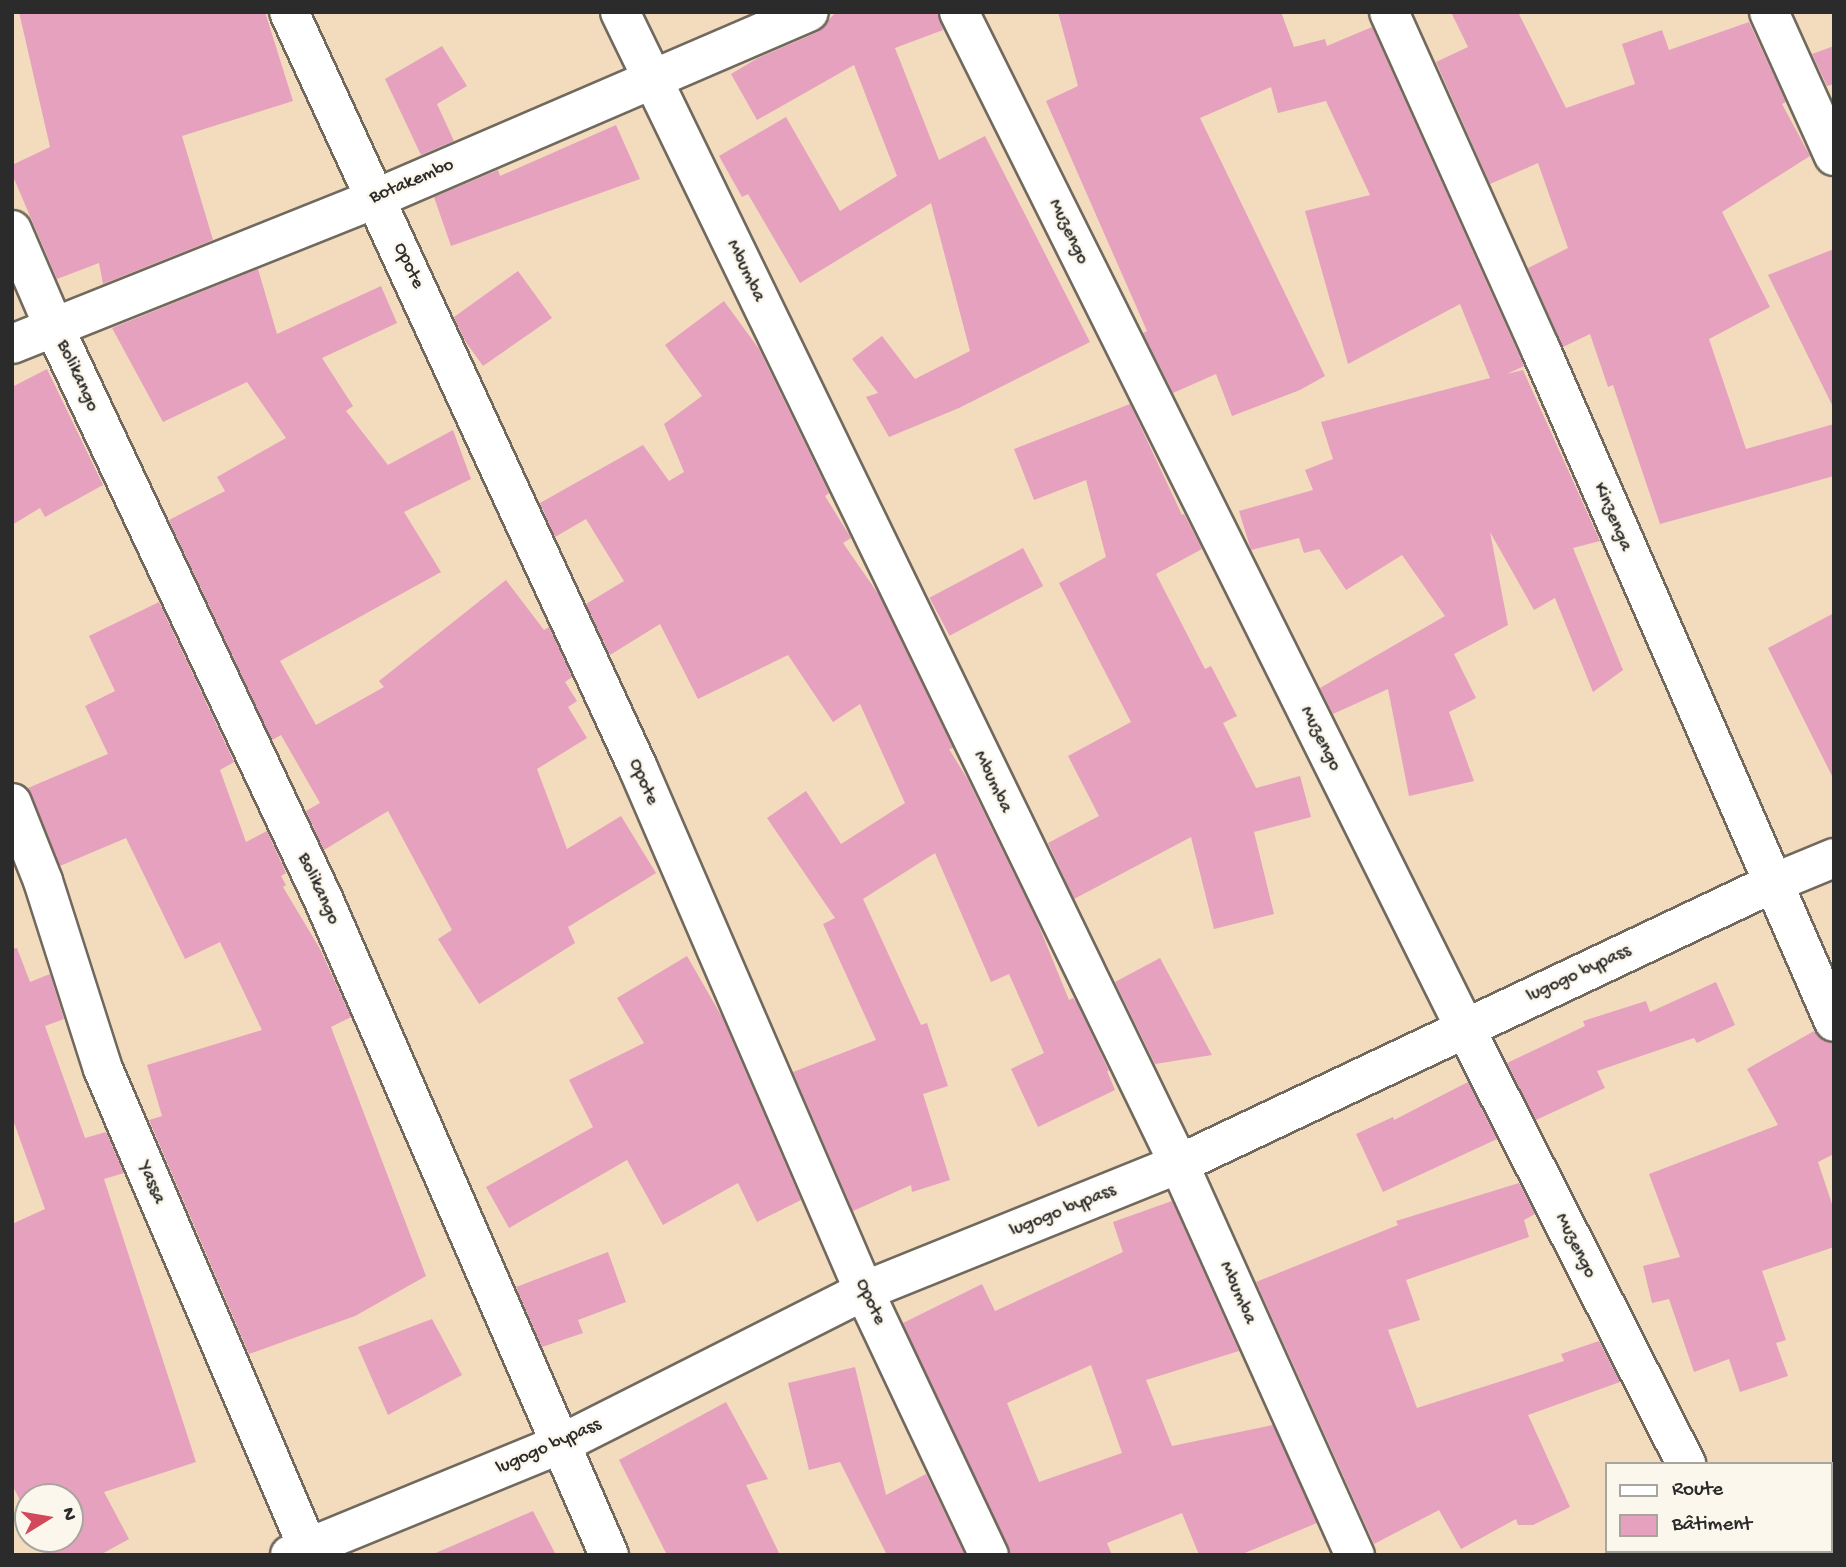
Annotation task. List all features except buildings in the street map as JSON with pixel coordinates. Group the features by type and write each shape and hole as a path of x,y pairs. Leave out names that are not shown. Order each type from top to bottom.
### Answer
{"street":[{"name":"Opote","path":"289,12 638,768 864,1291 989,1555"},
{"name":"Mbumba","path":"620,12 1179,1164 1355,1555"},
{"name":"Botakembo","path":"12,344 53,325 377,198 809,12"},
{"name":"Muzengo","path":"959,12 1465,1028 1685,1462"},
{"name":"Kinzenga","path":"1389,12 1540,348 1771,884 1834,1022"},
{"path":"1769,12 1834,156"},
{"name":"Bolikango","path":"12,230 53,325 324,901 609,1555"},
{"name":"Yassa","path":"12,803 43,881 103,1069 303,1552"},
{"name":"lugogo bypass","path":"303,1552 561,1444 864,1291 1179,1164 1771,884 1834,858"}]}
